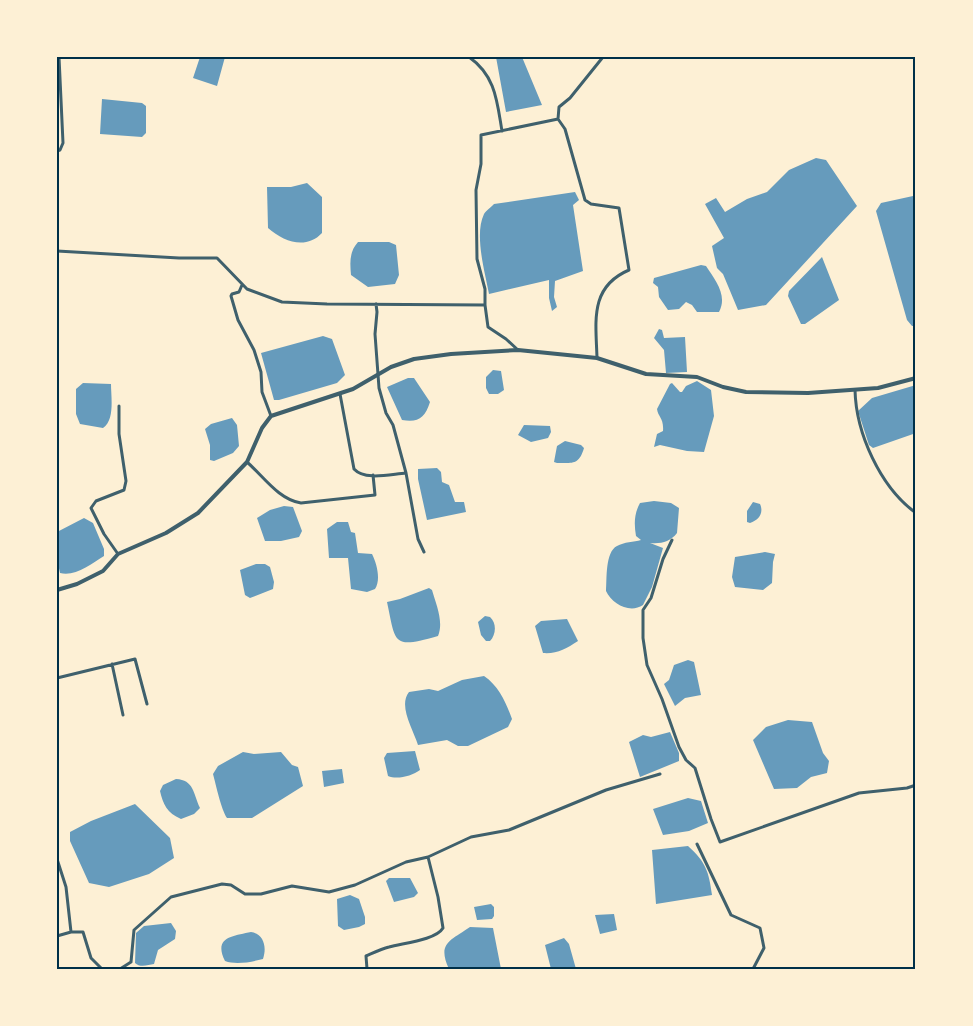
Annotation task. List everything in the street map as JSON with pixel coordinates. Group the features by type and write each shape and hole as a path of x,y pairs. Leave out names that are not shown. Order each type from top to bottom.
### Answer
{"street":[{"path":"57,151 63,143 59,57"},
{"path":"469,57 481,65 491,82 502,131"},
{"path":"597,358 598,299 605,287 617,275 628,270 627,253 619,208 591,204 585,200 565,129 558,119 559,107 570,98 603,57"},
{"path":"518,350 488,327 485,289 477,259 476,190 481,164 481,135 558,119"},
{"path":"57,251 168,258 218,258 247,289 282,302 485,305"},
{"path":"242,284 239,292 231,296 238,320 254,350 261,372 262,392 271,416"},
{"path":"376,304 375,334 379,388 386,413 393,425 406,473 418,539 424,552"},
{"path":"57,590 104,571 118,554 166,533 198,513 248,462 262,428 271,416 340,394 378,376 391,367 414,359 518,350 597,358 646,374 697,377 723,387 746,392 808,393 855,390 878,388 916,378"},
{"path":"855,390 855,411 869,450 904,504 916,513"},
{"path":"340,394 354,469 359,474 406,473"},
{"path":"118,554 104,534 91,508 96,501 124,490 126,481 119,434 119,406"},
{"path":"248,462 291,502 301,503 375,495 373,475"},
{"path":"672,540 663,559 651,598 643,610 643,638 647,665 679,747 686,760 695,768 720,842 859,793 916,785"},
{"path":"57,678 135,659 147,704"},
{"path":"112,664 123,715"},
{"path":"120,969 130,962 134,930 171,897 222,884 231,885 245,894 261,894 291,886 329,892 355,885 406,862 428,857 471,837 509,830 606,790 660,774"},
{"path":"697,844 731,915 760,928 764,948 753,969"},
{"path":"367,969 366,956 386,947 430,937 440,933 443,928 428,857"},
{"path":"57,859 66,887 71,932"},
{"path":"57,936 71,932 83,932 91,958 102,969"}],"water":[{"path":"200,57 225,57 217,86 193,78"},
{"path":"496,57 522,57 542,105 506,112"},
{"path":"102,99 142,103 146,106 146,133 142,137 100,134"},
{"path":"816,158 826,160 857,206 766,305 738,310 723,274 717,268 712,246 724,238 705,204 716,198 725,212 747,199 767,192 789,170"},
{"path":"307,183 322,197 322,233 309,241 295,242 281,237 268,228 267,187 291,187"},
{"path":"575,192 579,200 573,205 583,271 555,281 554,297 557,307 552,311 549,280 489,294 480,243 481,223 485,213 494,204"},
{"path":"913,196 916,212 916,326 912,326 907,320 876,211 881,203"},
{"path":"358,242 389,242 396,245 399,275 395,284 368,287 351,275 350,262"},
{"path":"822,257 839,300 805,324 801,324 788,296 789,291"},
{"path":"701,265 706,266 719,288 722,300 719,312 697,312 692,305 686,302 679,309 668,310 659,297 658,287 653,283 654,278"},
{"path":"659,329 662,330 664,338 685,337 687,372 666,373 664,350 654,338"},
{"path":"323,336 332,339 345,375 337,383 274,400 261,353"},
{"path":"493,370 501,371 504,390 498,394 489,394 486,388 486,377"},
{"path":"408,378 414,378 430,402 423,416 412,421 402,420 387,387"},
{"path":"697,381 711,390 714,416 704,452 660,445 654,447 657,434 663,431 663,423 657,409 670,384 672,383 682,392 686,386"},
{"path":"83,383 111,384 111,414 103,428 80,424 76,414 76,389"},
{"path":"916,385 916,433 873,448 869,445 858,411 872,398"},
{"path":"232,418 237,425 239,446 233,453 214,461 210,460 210,445 205,429 211,424"},
{"path":"524,425 550,426 551,432 548,438 531,442 518,435"},
{"path":"565,441 584,448 580,458 575,462 554,462 557,446"},
{"path":"437,468 441,472 442,482 449,485 455,502 464,502 466,512 427,520 418,469"},
{"path":"654,501 671,503 679,508 677,533 665,542 650,543 663,548 652,587 643,605 638,608 627,608 612,600 606,591 610,554 617,546 641,540 636,536 637,511 640,503"},
{"path":"753,502 760,504 761,513 756,520 750,523 747,522 747,511"},
{"path":"284,506 293,507 302,531 299,537 281,541 265,541 257,518 270,510"},
{"path":"84,518 93,523 104,549 104,556 77,571 60,573 57,559 57,532"},
{"path":"337,522 348,522 351,532 355,533 358,553 372,554 378,572 375,589 367,592 351,589 348,558 329,558 327,529"},
{"path":"765,552 775,554 772,583 763,590 735,587 732,577 735,557"},
{"path":"256,564 265,564 270,567 274,582 273,589 250,598 245,595 240,570"},
{"path":"429,588 432,590 439,613 438,636 412,642 399,640 392,627 387,602"},
{"path":"485,616 490,617 495,626 494,636 490,641 486,641 481,635 478,622"},
{"path":"567,619 578,641 553,653 543,653 535,626 541,621"},
{"path":"688,660 694,662 701,695 685,698 675,706 664,684 669,680 674,665"},
{"path":"484,676 498,690 504,701 512,719 508,727 468,746 458,746 447,740 418,745 406,711 405,704 409,692 429,689 438,691 462,680"},
{"path":"788,720 812,722 823,753 829,761 827,773 811,777 797,788 774,789 753,740 766,727"},
{"path":"670,732 679,753 679,761 640,777 629,742 643,735 651,737"},
{"path":"415,751 420,770 404,777 388,776 384,758 387,753"},
{"path":"243,752 254,754 281,752 292,765 298,767 303,786 252,818 227,818 213,774 218,766"},
{"path":"342,769 344,783 324,787 322,771"},
{"path":"176,779 190,785 200,808 194,814 181,819 166,808 160,791 163,785"},
{"path":"688,798 701,801 708,823 689,831 663,835 653,809"},
{"path":"135,804 170,838 174,858 149,874 109,887 89,883 70,841 70,832"},
{"path":"688,846 706,868 712,895 656,904 652,850"},
{"path":"389,878 410,878 418,893 414,897 394,902 386,881"},
{"path":"350,895 359,899 365,924 344,930 338,926 337,899"},
{"path":"491,904 494,907 492,919 477,920 474,907"},
{"path":"614,914 617,930 600,934 595,915"},
{"path":"171,923 176,931 175,939 158,950 154,964 137,965 135,963 136,933 144,926"},
{"path":"470,927 493,928 501,969 449,969 444,953 445,948 451,940"},
{"path":"251,932 262,938 265,950 263,959 239,963 225,961 221,947 223,942"},
{"path":"564,938 569,944 576,969 551,969 545,945"}]}
